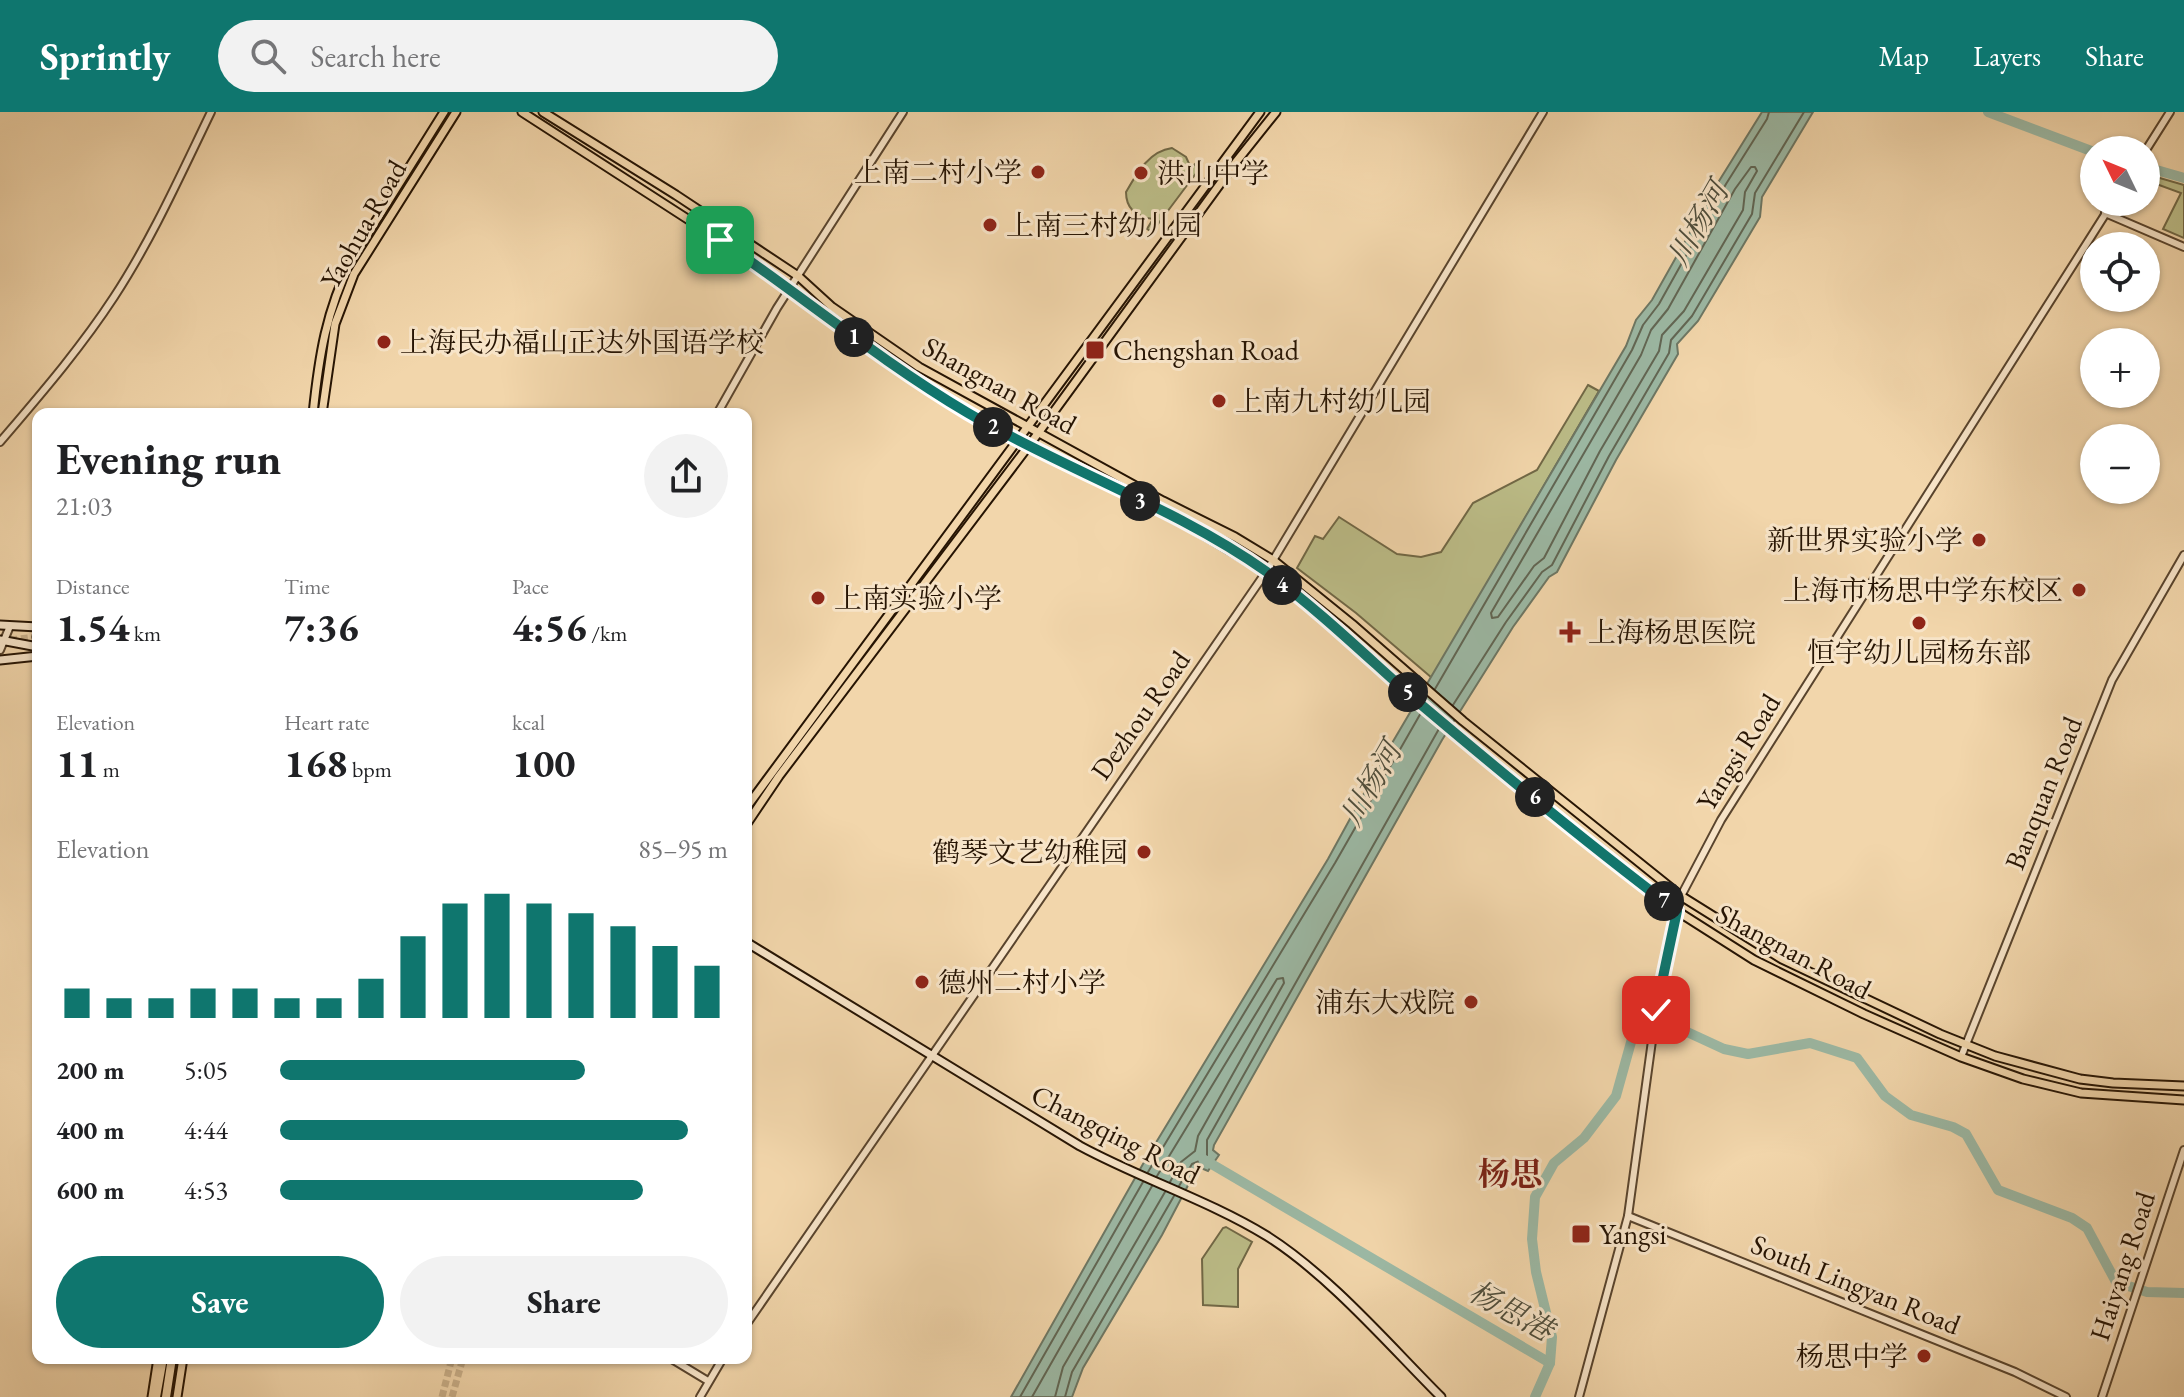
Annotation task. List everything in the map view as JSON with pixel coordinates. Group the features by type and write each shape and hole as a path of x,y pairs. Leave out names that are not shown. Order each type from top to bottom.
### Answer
{"highway":[{"path":"154,1397 159,1364"},
{"path":"166,1397 171,1364"}],"main road":[{"name":"Yaohua Road","path":"314,408 321,340 340,282 444,112"},
{"name":"Yaohua Road","path":"323,408 331,343 354,274 456,112"},
{"name":"Shangnan Road","path":"522,112 649,192 922,384 1028,446 1187,525 1266,572 1337,629 1455,733 1677,911 1754,960 1961,1057 2023,1079 2081,1093 2184,1100"},
{"name":"Shangnan Road","path":"543,112 798,276 832,307 919,367 1273,560 1352,624 1424,689 1681,896 1796,966 1965,1046 2040,1070 2113,1083 2184,1086"},
{"path":"752,800 1260,112"},
{"path":"752,816 1276,112"},
{"path":"0,625 32,627"},
{"path":"2,640 32,646"},
{"path":"0,660 32,657"},
{"name":"Changqing Road","path":"752,946 1080,1146 1244,1223 1303,1263 1441,1397"},
{"path":"177,1397 182,1364"}],"street":[{"path":"0,442 73,355 115,295 167,203 211,112"},
{"path":"721,408 798,276 903,112"},
{"name":"Dezhou Road","path":"752,1316 1266,572 1543,112"},
{"path":"2155,136 2170,112"},
{"name":"Yangsi Road","path":"1579,1397 1628,1216 1656,1010 1681,896 1729,807 2103,216"},
{"path":"2112,216 2184,247"},
{"name":"Banquan Road","path":"1961,1057 2112,680 2184,555"},
{"path":"0,650 10,626"},
{"name":"Haiyang Road","path":"2102,1397 2184,1150"},
{"name":"South Lingyan Road","path":"1628,1216 2015,1372 2066,1397"},
{"path":"680,1364 708,1381"},
{"path":"700,1397 719,1364"}],"green space":[{"path":"1172,148 1186,157 1191,168 1195,164 1200,168 1152,232 1147,229 1153,219 1134,212 1128,204 1126,192 1150,158"},
{"path":"2160,178 2184,185 2184,238 2163,229 2181,193 2160,185"},
{"path":"1588,385 1599,391 1432,678 1297,568 1315,536 1323,539 1339,517 1397,554 1421,557 1441,552 1473,503 1537,470"},
{"path":"1226,1227 1252,1242 1238,1269 1238,1307 1203,1305 1202,1259"}],"water":[{"name":"川杨河","path":"1762,112 1813,112 1762,197 1760,217 1698,321 1677,344 1678,354 1616,460 1557,572 1549,577 1513,627 1442,740 1214,1145 1213,1150 1219,1155 1208,1171 1201,1168 1194,1174 1162,1235 1083,1368 1072,1397 1011,1397 1143,1164 1328,859 1385,755 1626,346 1636,320 1652,300"}],"waterway":[{"path":"1988,112 2080,147"},
{"path":"2160,171 2184,178"},
{"name":"杨思港","path":"1535,1397 1550,1363 1552,1337 1536,1272 1532,1239 1535,1197 1554,1163 1584,1138 1616,1096 1633,1035 1639,1029 1672,1025 1724,1049 1748,1054 1810,1043 1857,1058 1885,1096 1911,1115 1966,1134 1998,1190 2072,1218 2087,1228 2116,1282 2147,1292 2184,1293"},
{"name":"杨思港","path":"1203,1159 1550,1363"}],"tunnel":[{"path":"0,641 32,638"},
{"path":"442,1397 450,1364"},
{"path":"452,1397 461,1364"}],"place":[{"name":"上南二村小学","path":"1038,172"},
{"name":"洪山中学","path":"1141,173"},
{"name":"上南三村幼儿园","path":"990,225"},
{"name":"上海民办福山正达外国语学校","path":"384,342"},
{"name":"Chengshan Road","path":"1095,350"},
{"name":"上南九村幼儿园","path":"1219,401"},
{"name":"新世界实验小学","path":"1979,540"},
{"name":"上海市杨思中学东校区","path":"2079,590"},
{"name":"上南实验小学","path":"818,598"},
{"name":"恒宇幼儿园杨东部","path":"1919,623"},
{"name":"上海杨思医院","path":"1570,632"},
{"name":"鹤琴文艺幼稚园","path":"1144,852"},
{"name":"德州二村小学","path":"922,982"},
{"name":"浦东大戏院","path":"1471,1002"},
{"name":"Yangsi","path":"1581,1234"},
{"name":"杨思中学","path":"1924,1356"}],"district":[{"name":"杨思","path":"1510,1174"}],"route":[{"path":"720,240 922,384 1019,441 1226,547 1266,572 1337,629 1455,733 1677,911 1656,1010"}]}
